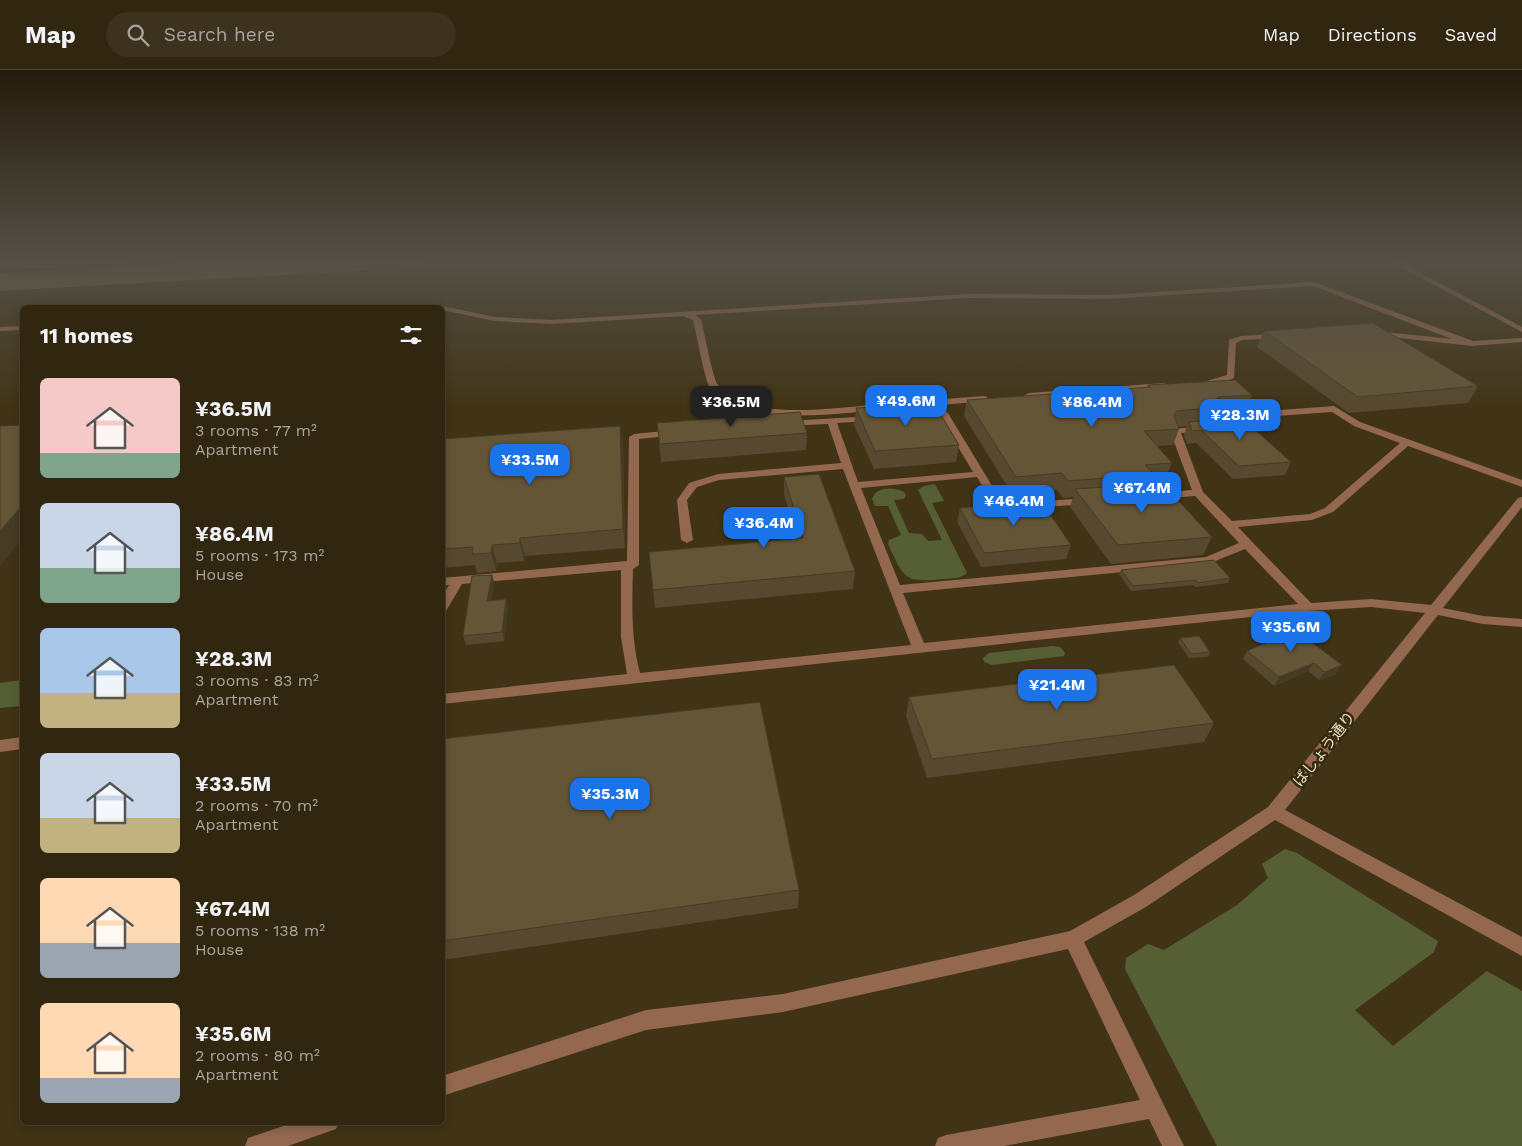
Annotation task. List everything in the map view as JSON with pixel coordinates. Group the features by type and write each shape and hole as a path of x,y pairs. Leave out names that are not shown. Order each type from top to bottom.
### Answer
{"lane":[{"path":"453,310 495,319 532,322 743,310"},
{"path":"1383,310 1472,344"},
{"path":"1485,310 1522,330"},
{"path":"683,314 697,319 713,386 735,402 769,412 879,412 832,421 773,426"},
{"path":"0,329 20,328"},
{"path":"1368,332 1472,344 1522,340"},
{"path":"1196,384 1215,382 1231,376 1232,342 1241,338 1289,335"},
{"path":"1017,397 1176,385"},
{"path":"908,405 997,398"},
{"path":"937,403 1000,507 1100,500"},
{"path":"1308,607 1198,493 1175,431 1224,427 1214,418 1334,409 1357,424 1522,484"},
{"path":"916,415 943,413"},
{"path":"832,421 847,466 919,648"},
{"path":"445,582 633,565 629,437 683,433"},
{"path":"1228,525 1312,517 1329,510 1406,442"},
{"path":"687,540 682,500 693,485 718,477 847,466"},
{"path":"855,485 980,474"},
{"path":"1149,496 1198,493"},
{"name":"ばしょう通り","path":"445,1085 646,1020 783,1003 1073,939 1140,901 1274,812 1522,500"},
{"path":"896,590 1208,560 1246,544"},
{"path":"627,565 626,600 629,659 635,678"},
{"path":"445,603 458,581"},
{"path":"445,699 1308,607 1372,602 1434,610 1482,620 1522,623"},
{"path":"0,746 20,743"},
{"path":"1274,812 1522,948"},
{"path":"1073,939 1173,1146"},
{"path":"946,1146 1155,1108"},
{"path":"256,1146 320,1125"}],"green space":[{"path":"935,484 944,501 932,503 967,573 953,578 913,579 902,572 888,544 889,540 901,535 888,506 875,506 872,499 881,490 895,489 904,492 906,495 904,499 894,500 909,533 922,534 928,541 942,540 918,490 924,486"},
{"path":"1053,646 1060,647 1065,653 1064,656 992,665 984,662 983,658 989,653"},
{"path":"20,680 20,706 0,708 0,683"},
{"path":"1285,849 1297,853 1438,941 1434,952 1355,1010 1393,1046 1487,971 1522,991 1522,1146 1217,1146 1125,969 1126,958 1148,944 1164,950 1237,905 1268,878 1262,864"}],"building":[{"path":"1373,323 1478,386 1358,397 1264,331"},
{"path":"1235,380 1252,395 1219,397 1213,402 1218,407 1177,411 1174,415 1179,429 1144,431 1172,463 1145,465 1154,474 1068,481 1062,473 1016,477 967,400 1151,387 1148,385"},
{"path":"934,403 959,445 875,451 856,408"},
{"path":"800,412 807,433 660,444 657,423"},
{"path":"1235,412 1291,462 1239,466 1201,430 1192,431 1189,422 1233,418 1236,415"},
{"path":"20,425 20,508 0,531 0,426"},
{"path":"620,426 623,529 520,538 520,543 492,545 491,553 472,554 473,547 445,549 445,439"},
{"path":"819,474 855,571 653,590 649,552 803,538 784,477"},
{"path":"1162,483 1212,537 1118,545 1075,489"},
{"path":"1041,501 1071,545 984,553 960,508"},
{"path":"1214,560 1230,578 1197,583 1196,580 1133,586 1121,570"},
{"path":"492,575 487,601 506,599 502,632 463,636 472,576"},
{"path":"1286,623 1342,665 1325,672 1314,663 1279,677 1247,651 1279,637 1269,630"},
{"path":"1199,636 1210,652 1191,654 1180,638"},
{"path":"1174,665 1214,723 932,759 909,697"},
{"path":"760,702 799,890 445,941 445,739"}]}
